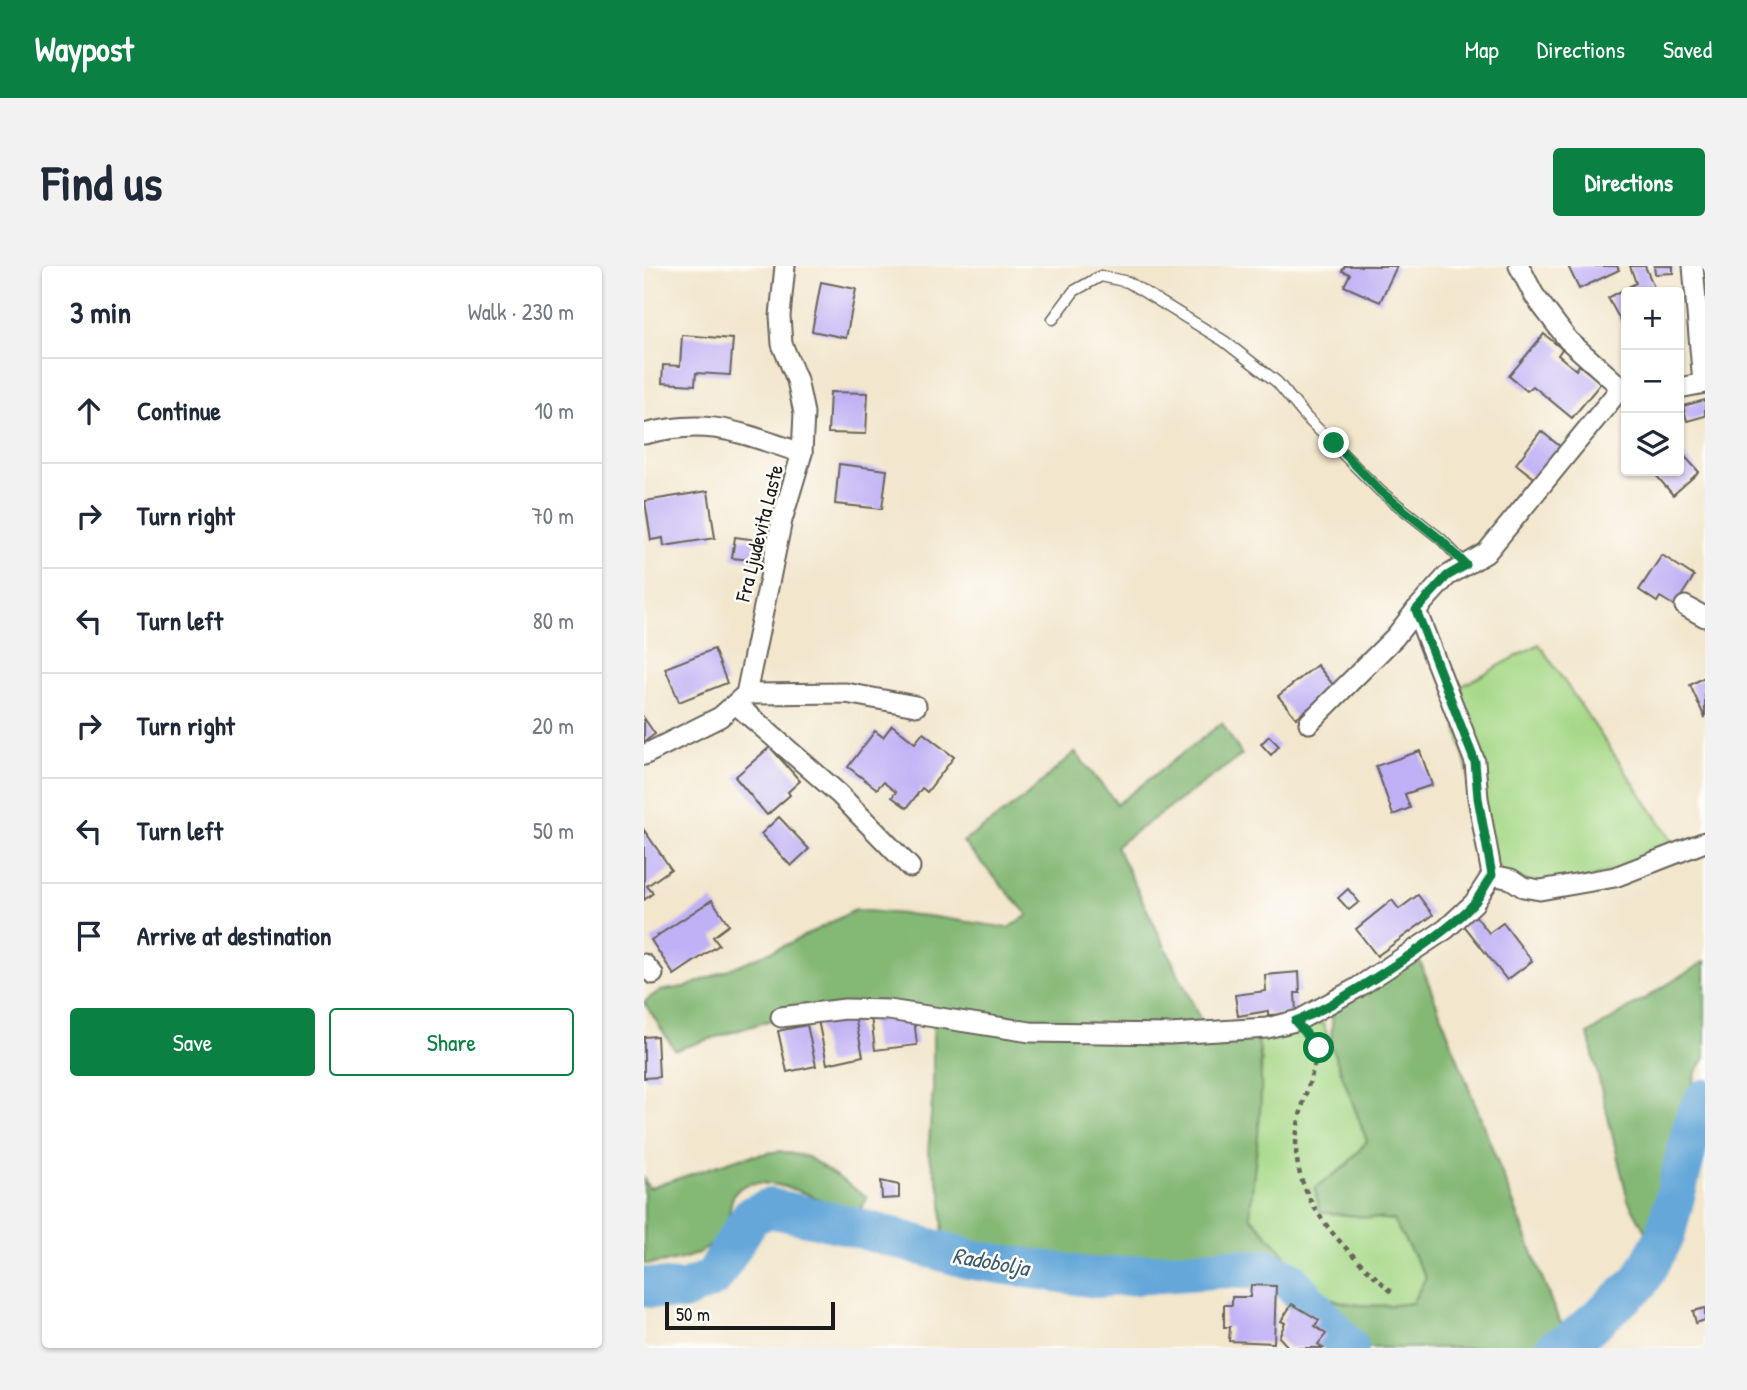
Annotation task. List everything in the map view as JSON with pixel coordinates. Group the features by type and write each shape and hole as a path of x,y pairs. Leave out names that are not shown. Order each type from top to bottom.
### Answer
{"street":[{"name":"Fra Ljudevita Laste","path":"742,699 782,520 803,453 804,413 797,380 782,344 780,316 785,266"},
{"path":"1519,266 1534,295 1568,340 1621,389"},
{"path":"1684,387 1704,383 1693,266"},
{"path":"1309,723 1395,637 1447,576 1486,553 1621,393"},
{"path":"644,434 679,425 707,426 734,430 803,453"},
{"path":"1685,606 1705,617"},
{"path":"781,1017 845,1009 889,1010 1030,1032 1235,1032 1295,1021 1357,988 1446,929 1474,903 1492,875 1478,798 1475,762 1416,610"},
{"path":"644,755 720,717 742,699 846,693 916,706"},
{"path":"742,699 910,867"},
{"path":"1492,875 1511,879 1523,887 1540,890 1615,877 1705,842"}],"lane":[{"path":"1053,319 1074,291 1101,275 1128,282 1224,341 1277,382 1306,417 1380,491 1440,539 1466,565"}],"path":[{"path":"1295,1021 1319,1048 1298,1126 1297,1163 1303,1190 1348,1252 1393,1293"}],"green space":[{"path":"1539,644 1680,854 1557,886 1492,875 1449,693"},
{"path":"1222,723 1242,755 1116,846 1207,1033 1257,1034 1261,1102 1250,1216 1284,1253 1289,1280 1269,1270 1225,1268 1096,1278 973,1260 943,1252 942,1195 928,1153 933,1090 933,1017 781,1017 675,1050 644,1002 659,991 689,986 786,945 855,910 928,916 1009,928 1028,915 963,842 1024,798 1075,752 1117,804"},
{"path":"1417,953 1553,1306 1570,1342 1555,1348 1349,1348 1289,1280 1335,1300 1377,1306 1412,1303 1426,1277 1393,1220 1320,1212 1315,1188 1346,1166 1367,1141 1331,1045 1333,1003"},
{"path":"1705,961 1705,1058 1696,1072 1651,1242 1628,1200 1588,1034"},
{"path":"1323,1023 1367,1141 1346,1166 1315,1188 1320,1212 1393,1220 1426,1277 1412,1303 1376,1306 1348,1303 1321,1295 1289,1280 1284,1253 1250,1216 1262,1062 1257,1034"},
{"path":"779,1151 808,1157 867,1197 858,1216 799,1191 765,1183 751,1184 740,1188 734,1195 723,1231 706,1249 682,1259 644,1264 644,1179 649,1188 740,1158"}],"building":[{"path":"1345,266 1397,266 1380,302 1344,286 1350,274 1342,271"},
{"path":"1568,266 1617,266 1619,270 1579,289"},
{"path":"1630,266 1645,266 1654,287 1629,287 1636,283"},
{"path":"1654,266 1673,266 1673,273 1655,274"},
{"path":"821,282 856,289 846,338 812,331"},
{"path":"1621,291 1621,322 1608,298"},
{"path":"1544,334 1562,349 1558,355 1576,370 1579,365 1601,383 1572,418 1533,386 1527,391 1509,376"},
{"path":"682,335 733,339 730,375 696,373 695,385 662,383 663,365 680,366"},
{"path":"830,392 868,393 866,434 828,433"},
{"path":"1705,400 1705,416 1687,421 1684,406"},
{"path":"1541,431 1562,448 1537,480 1516,464"},
{"path":"1684,455 1699,472 1673,495 1657,476 1684,476"},
{"path":"839,464 887,470 882,509 835,504"},
{"path":"708,491 715,538 664,546 663,538 651,540 645,501"},
{"path":"735,537 765,541 763,561 732,558"},
{"path":"1662,555 1694,576 1675,606 1660,597 1657,602 1639,590"},
{"path":"714,649 727,683 679,702 665,668"},
{"path":"1317,665 1335,687 1296,718 1278,696"},
{"path":"1705,677 1705,718 1690,685"},
{"path":"644,718 655,734 644,742"},
{"path":"892,725 915,743 923,733 954,757 927,792 922,788 907,808 892,797 896,792 883,782 877,789 848,767 875,731 883,737"},
{"path":"1269,736 1279,746 1271,755 1261,744"},
{"path":"770,747 800,781 788,792 790,795 767,815 735,777"},
{"path":"1420,751 1432,785 1405,794 1410,808 1393,815 1376,766"},
{"path":"779,817 809,849 791,866 761,834"},
{"path":"644,830 671,869 647,886 653,893 644,900"},
{"path":"1348,889 1359,902 1349,910 1338,898"},
{"path":"1418,895 1433,915 1377,956 1356,929 1392,900 1399,909"},
{"path":"712,900 729,925 713,937 719,945 674,975 651,940"},
{"path":"1474,914 1489,933 1503,923 1532,961 1507,980 1463,924"},
{"path":"1299,972 1300,993 1295,993 1296,1014 1268,1015 1268,1011 1238,1016 1235,995 1266,991 1265,975"},
{"path":"913,1011 917,1045 875,1050 871,1016"},
{"path":"854,1012 863,1056 827,1064 818,1020"},
{"path":"807,1025 816,1066 787,1072 778,1031"},
{"path":"657,1036 659,1077 644,1078 644,1037"},
{"path":"881,1181 899,1185 899,1198 882,1199"},
{"path":"1251,1285 1276,1286 1274,1343 1229,1341 1230,1327 1224,1327 1224,1305 1232,1305 1232,1297 1250,1297"},
{"path":"1292,1304 1319,1320 1315,1326 1326,1334 1318,1344 1323,1348 1289,1348 1279,1337 1285,1323 1281,1321"},
{"path":"1705,1308 1705,1320 1696,1323 1693,1311"}],"waterway":[{"name":"Radobolja","path":"1555,1348 1570,1342 1640,1282 1665,1236 1695,1117 1705,1099"},
{"name":"Radobolja","path":"644,1287 683,1291 713,1278 751,1216 770,1208 843,1224 973,1260 1096,1278 1225,1268 1269,1270 1289,1280 1349,1348"}],"route":[{"path":"1319,1048 1295,1021 1357,988 1446,929 1474,903 1492,875 1478,798 1475,762 1468,738 1416,610 1447,576 1466,565 1440,539 1380,491 1334,443"}]}
